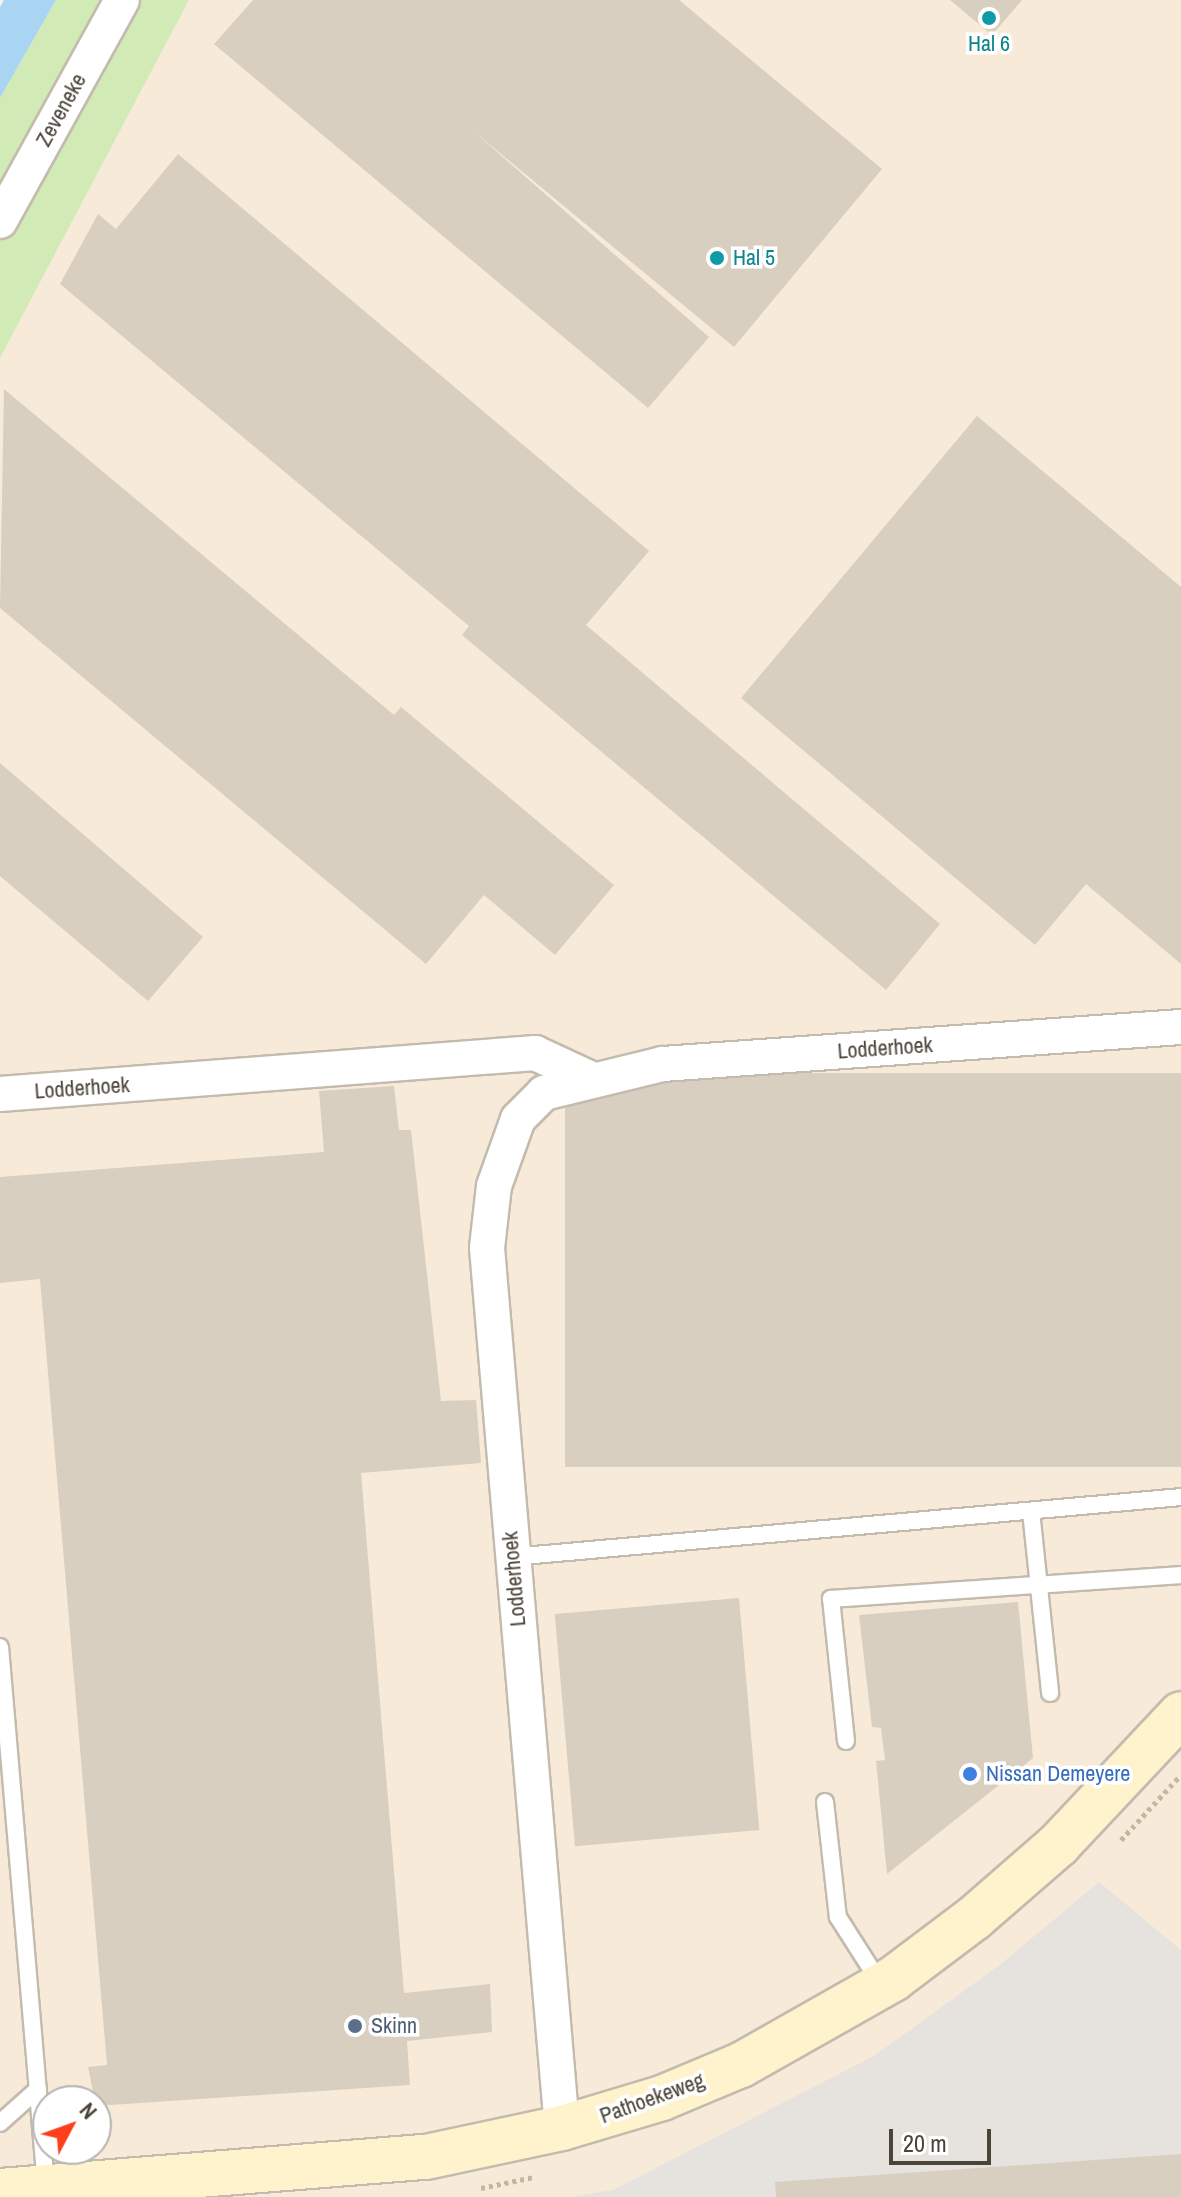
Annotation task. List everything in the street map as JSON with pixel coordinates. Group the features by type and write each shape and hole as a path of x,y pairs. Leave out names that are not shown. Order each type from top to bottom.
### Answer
{"main road":[{"name":"Pathoekeweg","path":"0,2191 426,2157 562,2128 662,2098 741,2065 881,1985 974,1918 1059,1844 1181,1714"}],"street":[{"name":"Zeveneke","path":"0,221 122,0"},
{"name":"Lodderhoek","path":"562,2128 487,1248 490,1212 509,1138 529,1104 544,1093 589,1078 663,1064 1181,1027"},
{"name":"Lodderhoek","path":"0,1094 535,1053 589,1078"}],"lane":[{"path":"512,1557 1181,1497"},
{"path":"1031,1511 1050,1693"},
{"path":"846,1741 831,1599 1181,1575"},
{"path":"0,1647 38,2085"},
{"path":"825,1802 838,1917 881,1985"},
{"path":"0,2123 32,2094"},
{"path":"44,2165 46,2188"}],"shaded area":[{"path":"189,0 1181,0 1181,2197 0,2197 0,358"},
{"path":"1099,1882 1181,1950 1181,2197 570,2197 613,2190 874,2056 1001,1964"}],"green space":[{"path":"56,0 189,0 0,358 0,98"}],"water":[{"path":"4,0 56,0 0,98 0,7"}],"building":[{"path":"253,0 679,0 882,169 734,347 472,130 709,337 648,408 214,44"},
{"name":"Hal 6","path":"950,0 1022,0 992,35"},
{"path":"178,154 649,551 586,625 940,924 886,990 462,635 469,626 60,284 98,214 116,229"},
{"path":"4,389 394,715 401,707 614,885 555,955 484,895 426,964 0,608"},
{"path":"977,416 1181,587 1181,964 1086,884 1035,945 741,698"},
{"path":"0,763 203,937 148,1001 0,876"},
{"path":"565,1073 1181,1073 1181,1467 565,1467"},
{"path":"394,1086 399,1130 411,1130 441,1401 476,1400 481,1463 361,1473 404,1993 490,1984 492,2032 407,2041 410,2085 112,2105 112,2085 92,2085 88,2067 107,2065 40,1279 0,1283 0,1177 324,1152 319,1091"},
{"path":"739,1598 759,1830 575,1846 555,1614"},
{"path":"1018,1602 1033,1758 887,1874 876,1761 885,1760 881,1728 872,1727 859,1615"},
{"path":"1181,2154 1181,2197 776,2197 775,2182"}],"place":[{"name":"Hal 6","path":"989,18"},
{"name":"Hal 5","path":"717,258"},
{"name":"Nissan Demeyere","path":"970,1774"},
{"name":"Skinn","path":"355,2026"}]}
